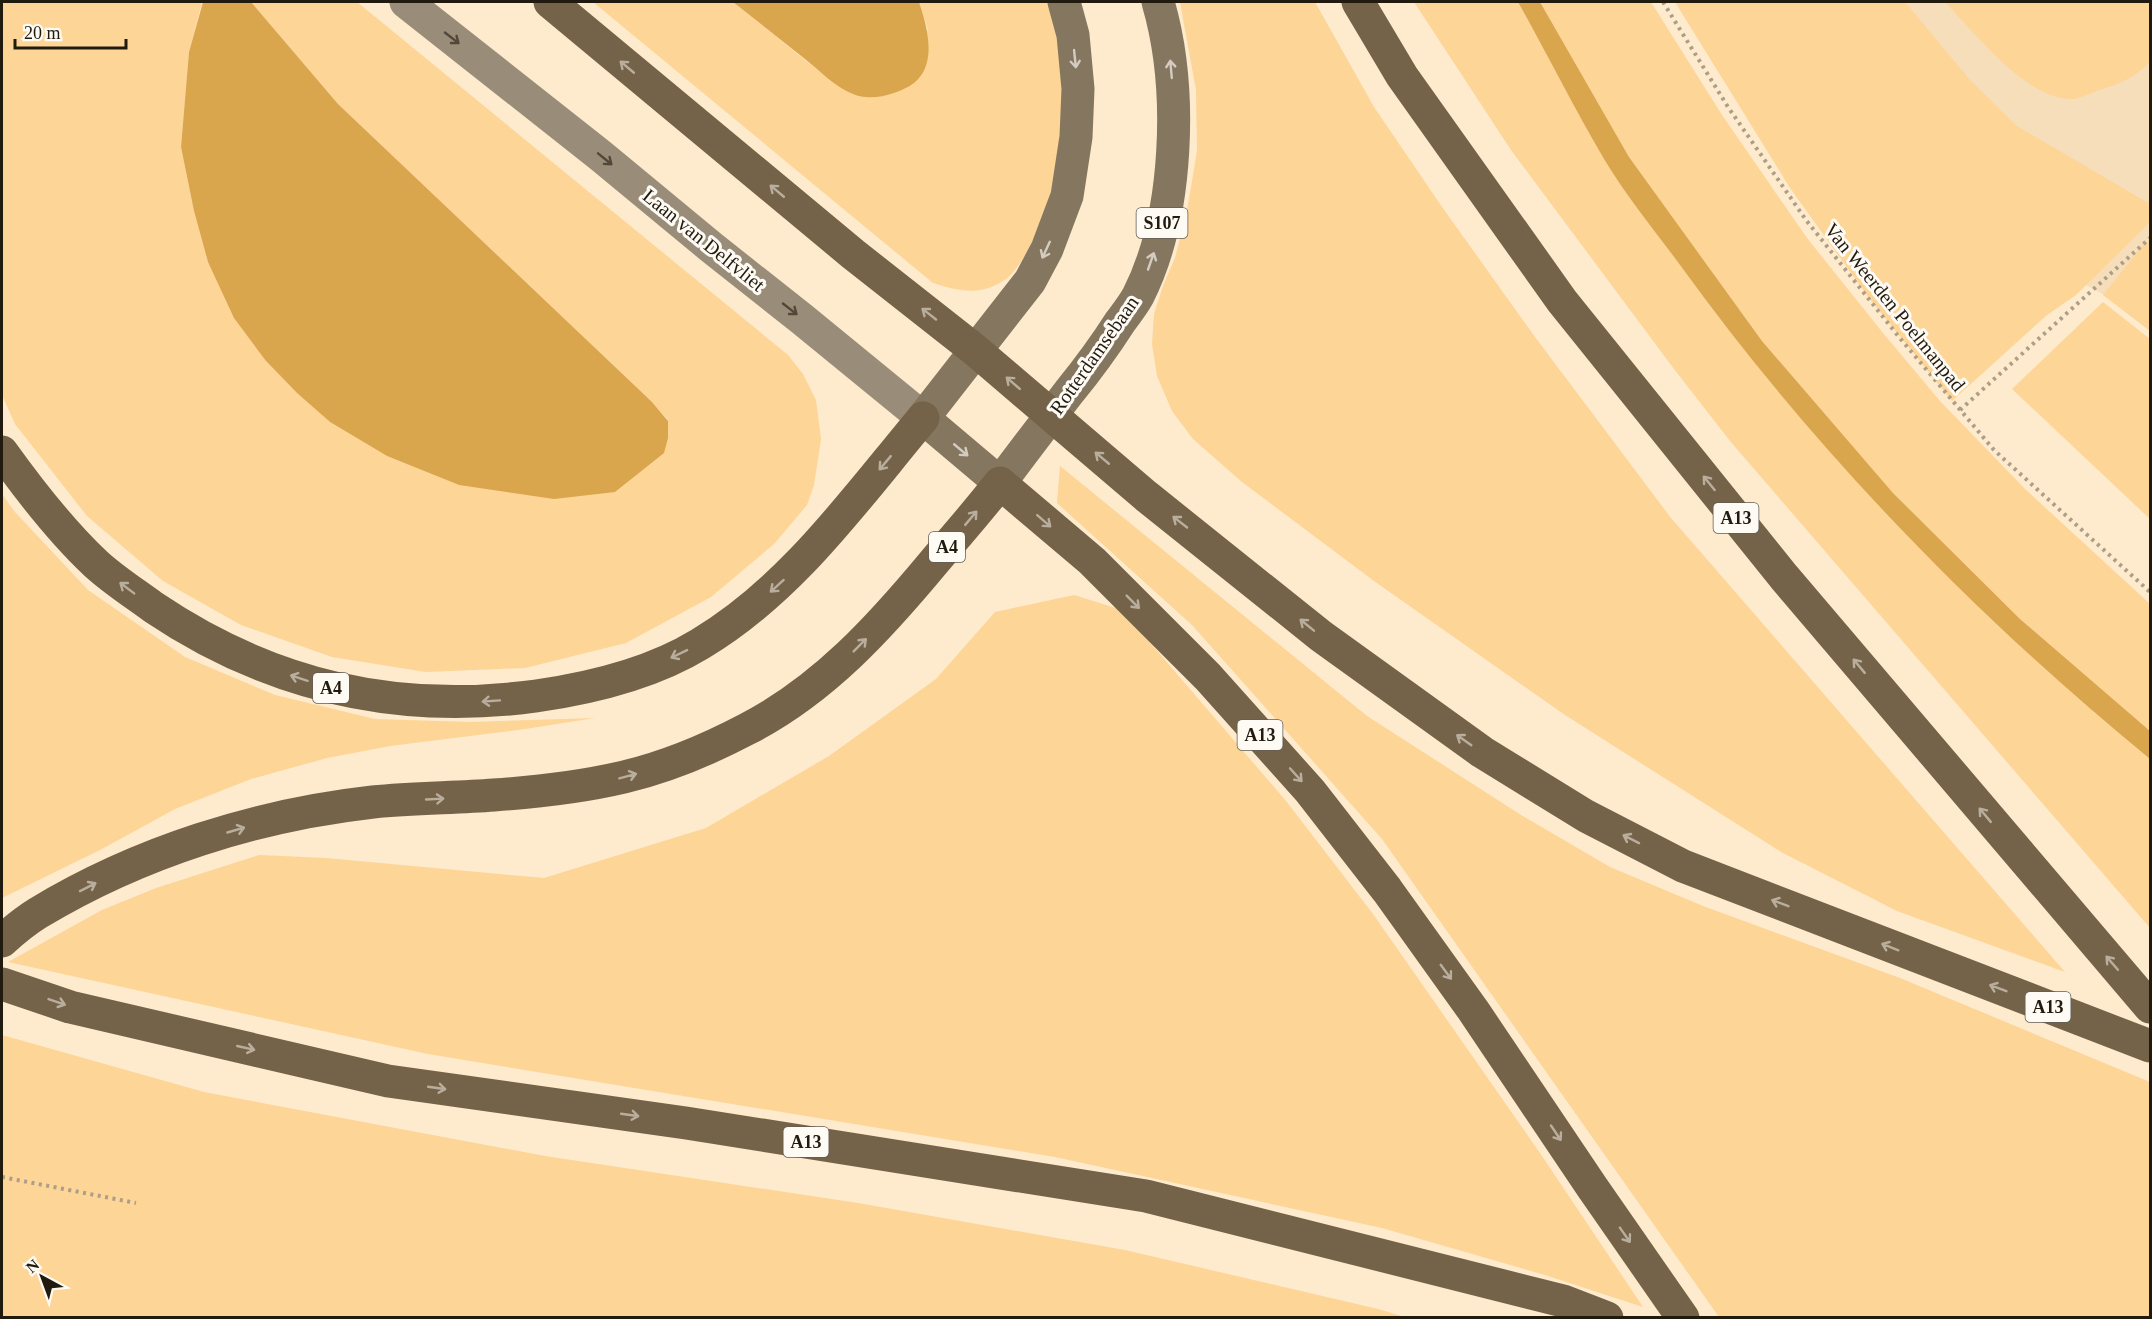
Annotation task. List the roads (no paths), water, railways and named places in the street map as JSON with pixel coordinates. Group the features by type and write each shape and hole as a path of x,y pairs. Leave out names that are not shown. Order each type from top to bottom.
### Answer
{"highway":[{"path":"550,2 853,254 975,350 1051,415"},
{"name":"A13","path":"1358,2 1402,76 1562,301 1784,577 2151,1007"},
{"name":"A13","path":"1051,415 1146,496 1321,636 1492,758 1586,816 1683,866 2151,1046"},
{"name":"A4","path":"2,452 28,488 97,565 159,610 222,649 274,670 332,688 365,695 463,703 509,700 568,692 623,678 699,645 758,603 789,576 923,418"},
{"name":"A4","path":"2,941 37,914 138,863 180,846 278,818 376,802 497,795 569,787 624,777 675,762 748,729 825,678 843,662 893,611 1000,483"},
{"name":"A13","path":"1000,483 1092,561 1208,677 1310,791 1387,890 1460,991 1683,1317"},
{"name":"A13","path":"2,984 70,1007 388,1081 686,1122 1146,1196 1563,1301 1607,1317"}],"main road":[{"name":"Laan van Delfvliet","path":"406,2 601,156 1000,483"},
{"path":"923,418 1030,281 1047,249 1067,196 1076,137 1078,89 1073,35 1064,2"},
{"name":"Rotterdamsebaan","path":"1000,483 1097,357 1138,296 1152,258 1165,214 1173,161 1170,61 1158,2"}]}
